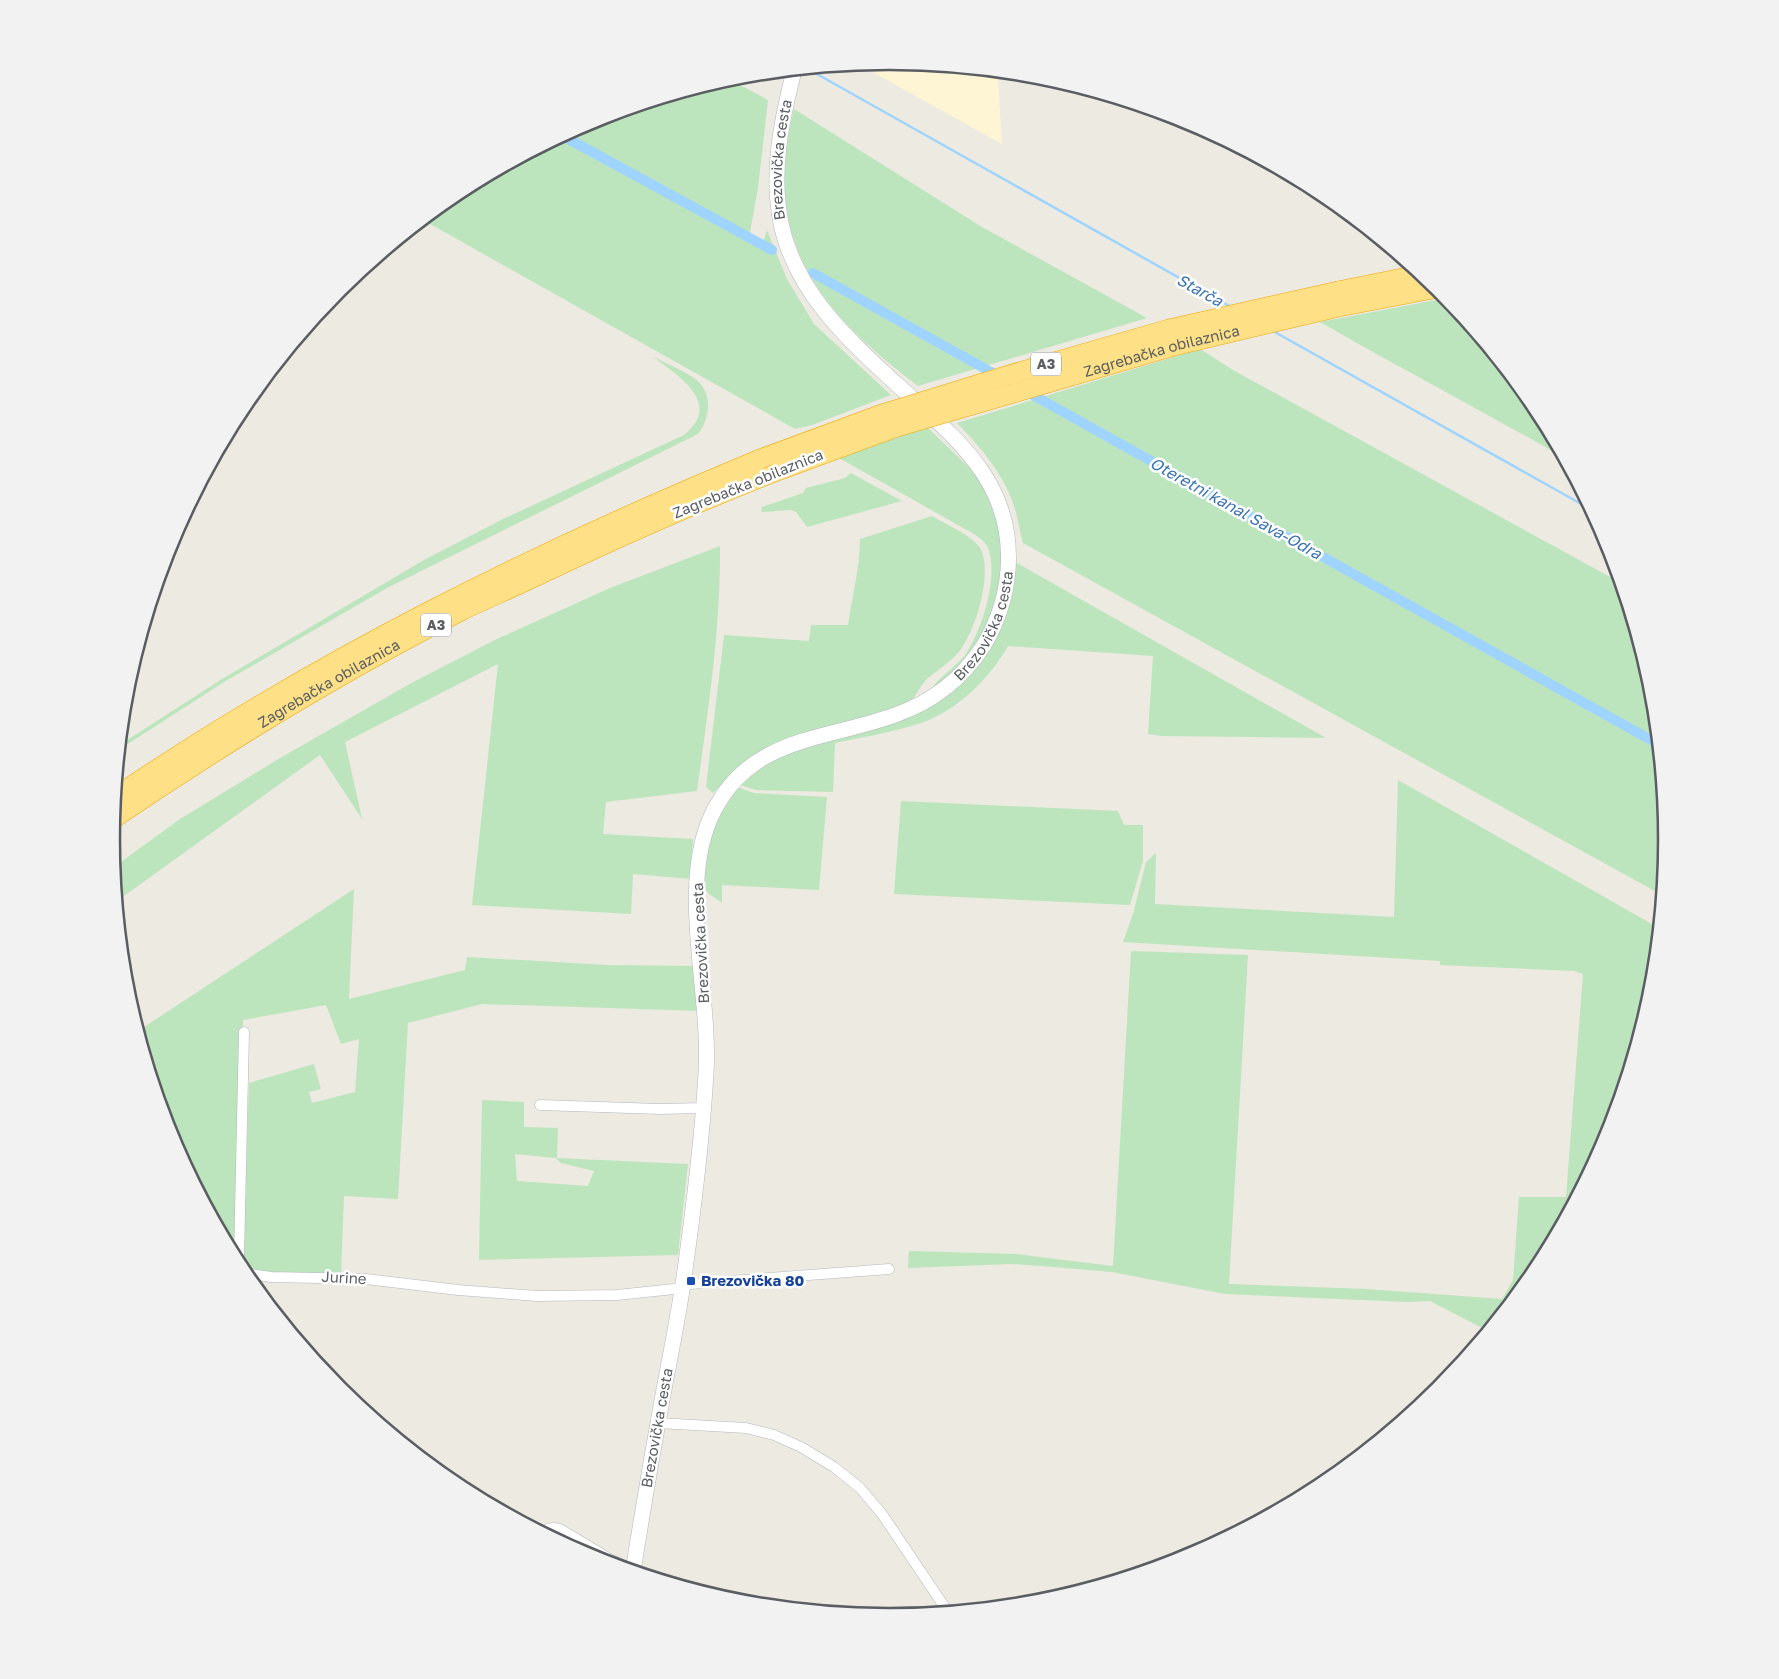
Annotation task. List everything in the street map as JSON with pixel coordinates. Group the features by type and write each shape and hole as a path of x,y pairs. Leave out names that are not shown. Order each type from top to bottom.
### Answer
{"highway":[{"name":"Zagrebačka obilaznica","path":"121,814 233,741 462,611 684,508 780,470 912,422 1414,276"},
{"name":"Zagrebačka obilaznica","path":"122,793 224,727 397,627 601,526 760,459 885,412 1169,329 1339,299 1428,289"}],"main road":[{"name":"Brezovička cesta","path":"634,1565 683,1286 707,1069 707,1043 698,922 698,870 703,839 719,801 748,768 776,751 814,736 896,715 923,703 947,687 972,662 989,636 999,612 1007,578 1008,550 1004,519 984,474 958,440 840,330 818,304 793,260 781,226 776,181 779,141 793,77"}],"street":[{"name":"Jurine","path":"239,1250 244,1032"},
{"path":"540,1105 660,1109 703,1108"},
{"path":"683,1286 889,1269"},
{"name":"Jurine","path":"256,1275 271,1277 366,1279 458,1290 537,1296 617,1295 674,1289 683,1286"},
{"path":"658,1423 746,1428 774,1435 801,1447 834,1467 860,1488 882,1514 944,1607"},
{"name":"Brezovička cesta","path":"547,1529 560,1528 596,1550"}],"shaded area":[{"path":"870,71 940,72 998,78 1002,144"}],"green space":[{"path":"740,85 768,100 758,188 749,238 762,245 767,230 787,279 814,324 891,395 812,425 795,429 429,223 505,173 549,149 642,111 690,96"},
{"path":"794,109 982,227 1147,318 918,386 868,345 845,322 808,273 796,244 787,214 784,180 785,153"},
{"path":"1438,300 1500,371 1554,452 1380,356 1320,322"},
{"path":"1200,349 1233,370 1613,579 1633,640 1644,689 1652,739 1657,789 1659,840 1657,892 1023,543 1012,500 1000,475 984,453 957,423"},
{"path":"652,356 689,375 700,383 707,397 708,405 706,420 698,434 387,588 224,682 126,745 127,740 222,679 424,560 501,520 684,435 695,423 699,412 698,401 684,381"},
{"path":"927,427 979,477 986,489 1001,536 1001,578 991,615 975,647 951,676 930,691 965,655 983,618 990,588 991,560 988,548 974,534 839,458"},
{"path":"851,473 902,501 807,527 796,512 791,510 761,512 762,507 803,493 806,488 845,478"},
{"path":"932,516 958,530 976,543 984,559 985,572 981,602 971,632 958,653 926,680 910,702 735,772 713,793 706,787 724,635 809,641 811,625 848,625 860,550 860,539"},
{"path":"720,546 716,638 697,791 606,802 603,834 693,839 691,879 633,874 631,914 472,905 498,664 345,742 362,819 320,755 123,897 121,862 180,819 280,758 415,681 497,639 610,588"},
{"path":"1015,562 1326,738 1161,736 1148,734 1153,656 1008,646 982,682 947,711 911,726 835,743 833,792 756,790 740,785 773,759 961,683"},
{"path":"1398,780 1654,925 1644,990 1633,1039 1618,1087 1600,1134 1580,1180 1556,1224 1529,1267 1483,1329 1430,1301 1408,1302 1225,1294 1112,1272 1011,1264 908,1268 909,1251 1015,1254 1113,1266 1131,951 1248,955 1229,1284 1367,1289 1502,1299 1513,1280 1519,1197 1566,1197 1583,974 1574,971 1440,965 1440,961 1123,942 1133,914 1146,862 1156,853 1155,904 1394,917"},
{"path":"737,787 754,793 827,797 819,890 722,885 722,903 708,893 703,885 706,852 722,807"},
{"path":"901,801 1118,811 1124,825 1143,825 1143,861 1130,905 894,894"},
{"path":"354,889 349,999 465,970 467,957 608,965 696,966 701,1011 482,1004 408,1023 398,1199 344,1196 341,1275 256,1273 243,1256 249,1083 314,1064 321,1089 309,1092 312,1103 355,1092 359,1039 341,1044 326,1005 243,1020 236,1245 199,1180 179,1134 161,1087 143,1027"},
{"path":"482,1100 524,1102 524,1127 558,1128 557,1158 688,1164 678,1255 479,1260","holes":["515,1154 556,1158 561,1163 594,1171 588,1186 517,1181"]}],"waterway":[{"name":"Starča","path":"817,74 1231,307"},
{"name":"Oteretni kanal Sava-Odra","path":"570,140 772,250"},
{"name":"Oteretni kanal Sava-Odra","path":"813,273 1000,377"},
{"name":"Starča","path":"1273,331 1582,505"},
{"name":"Oteretni kanal Sava-Odra","path":"1024,390 1652,741"}],"place":[{"name":"Brezovička 80","path":"691,1281"}]}
